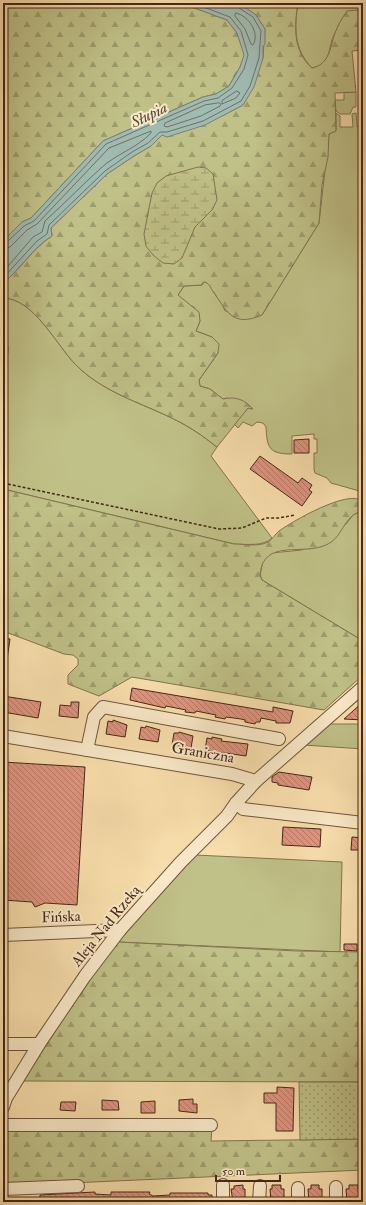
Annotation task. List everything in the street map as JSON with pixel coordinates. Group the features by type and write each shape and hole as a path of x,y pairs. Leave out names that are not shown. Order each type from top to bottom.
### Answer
{"street":[{"path":"256,781 363,687"},
{"path":"87,750 94,717 103,707 279,739"},
{"name":"Graniczna","path":"3,736 232,774 256,781"},
{"name":"Aleja Nad Rzeką","path":"3,1107 6,1098 39,1044 85,976 120,930 181,862 227,816 236,803 256,781"},
{"path":"236,803 243,809 363,823"},
{"name":"Fińska","path":"3,934 120,930"},
{"path":"3,1044 39,1044"},
{"path":"3,1124 211,1124"},
{"path":"222,1185 222,1202"},
{"path":"3,1189 78,1186"},
{"path":"259,1202 260,1186"},
{"path":"336,1187 336,1202"},
{"path":"298,1188 298,1202"}],"path":[{"path":"3,482 219,529 242,528 266,518 280,518 295,514"}],"green space":[{"path":"3,3 181,3 227,20 237,33 245,55 229,86 216,94 203,97 103,141 31,218 22,222 3,241"},
{"path":"237,3 298,3 296,38 301,54 312,68 318,66 326,59 337,27 347,11 357,10 363,14 363,50 352,51 356,92 335,93 336,131 329,134 328,157 322,185 319,223 262,315 244,320 231,315 222,305 209,285 204,282 202,285 184,286 178,295 199,312 200,321 196,331 212,337 219,344 218,353 199,380 200,386 210,389 223,399 236,398 247,403 253,409 248,408 217,447 180,422 117,394 88,376 75,364 34,314 14,300 3,298 3,283 38,247 52,236 51,228 107,174 151,146 162,135 224,115 243,105 263,58 265,29 256,15"},
{"path":"298,3 363,3 363,14 357,10 342,24 335,33 326,59 319,66 312,68 302,54 297,38 296,21"},
{"path":"344,92 356,92 356,107 353,107 350,114 340,114 336,111 335,100 344,100"},
{"path":"336,113 340,116 340,127 353,127 352,114 356,113 357,127 363,127 363,492 331,483 327,478 315,473 314,453 317,453 317,439 314,439 314,434 292,436 292,454 284,454 278,453 271,448 267,440 266,427 263,423 257,422 252,426 243,422 238,428 234,424 248,408 252,409 227,398 223,399 210,389 200,386 199,380 218,353 212,337 196,331 200,321 194,307 187,304 178,295 184,286 202,285 204,282 208,283 221,301 225,311 262,315 319,223 329,134 336,130"},
{"path":"198,167 206,168 213,174 217,200 212,210 195,227 182,258 174,264 163,263 153,255 146,246 144,234 152,193 157,183 166,176"},
{"path":"3,298 14,300 34,314 75,364 88,376 117,394 180,422 217,447 211,456 272,538 259,544 234,544 3,489"},
{"path":"3,337 6,340 8,350 7,357 3,364"},
{"path":"3,489 234,544 251,545 264,544 268,542 286,526 321,508 346,499 356,498 363,501 363,510 352,516 338,535 328,544 318,548 277,552 269,556 263,563 260,575 262,580 363,641 363,675 324,710 132,677 99,696 68,684 68,675 78,665 78,659 73,655 64,654 3,631"},
{"path":"363,510 363,641 262,580 260,575 263,560 271,553 302,550 346,524 353,515"},
{"path":"328,724 363,724 363,749 304,745"},
{"path":"195,855 342,862 340,952 118,942"},
{"path":"118,942 297,951 363,952 363,1082 23,1081 76,998"},
{"path":"299,1082 363,1082 363,1139 300,1140"},
{"path":"3,1128 212,1128 211,1141 363,1139 363,1170 3,1186"}],"water":[{"path":"181,3 237,3 256,15 265,29 263,58 254,87 243,105 205,125 167,137 162,135 151,146 107,174 51,228 52,236 38,246 3,283 3,241 22,222 31,218 103,141 203,97 216,94 229,86 240,67 244,55 237,33 227,20"}],"building":[{"path":"309,439 309,453 294,453 294,440"},
{"path":"260,456 298,483 302,478 312,485 309,490 312,492 302,506 250,469"},
{"path":"3,638 10,639 7,660 3,659"},
{"path":"132,688 273,712 273,707 293,711 290,723 276,723 276,721 261,718 260,722 256,722 255,724 245,722 245,720 241,719 226,717 225,719 215,717 216,715 196,711 195,713 185,712 186,710 166,706 165,708 130,700"},
{"path":"3,696 41,702 38,718 3,712"},
{"path":"71,702 79,702 78,718 59,716 60,705 71,706"},
{"path":"363,702 363,720 344,719"},
{"path":"113,720 127,725 125,737 106,734 108,721 113,722"},
{"path":"146,726 160,730 158,742 139,739 141,727 145,728"},
{"path":"179,732 193,736 191,748 172,745 174,733"},
{"path":"212,737 222,739 221,741 248,744 246,756 205,750 207,738 212,739"},
{"path":"3,762 85,767 77,905 45,903 35,907 32,902 3,900"},
{"path":"279,772 312,777 309,790 278,785 278,783 272,782 272,777"},
{"path":"283,827 321,829 320,847 282,845"},
{"path":"352,837 363,838 363,850 351,850"},
{"path":"344,944 357,944 357,951 344,950"},
{"path":"277,1087 294,1088 293,1131 276,1131 276,1103 264,1103 264,1093 277,1093"},
{"path":"193,1099 193,1104 197,1104 197,1113 179,1111 179,1100"},
{"path":"102,1100 118,1101 119,1110 102,1110"},
{"path":"155,1101 155,1113 141,1113 141,1102"},
{"path":"61,1102 76,1102 75,1111 60,1110"},
{"path":"243,1185 243,1189 245,1189 245,1202 233,1202 231,1189 234,1189 234,1186"},
{"path":"272,1185 281,1185 281,1189 284,1189 284,1202 271,1202 270,1189 272,1189"},
{"path":"311,1185 319,1185 319,1189 322,1189 322,1202 309,1202 308,1189 311,1189"},
{"path":"349,1185 358,1185 358,1189 360,1189 360,1202 347,1202 346,1189 349,1189"},
{"path":"95,1192 95,1194 111,1195 111,1192 150,1192 149,1194 153,1196 170,1195 170,1193 208,1193 208,1195 212,1195 212,1202 40,1202 40,1195"}],"water label":[{"name":"Słupia","path":"149,115"}]}
